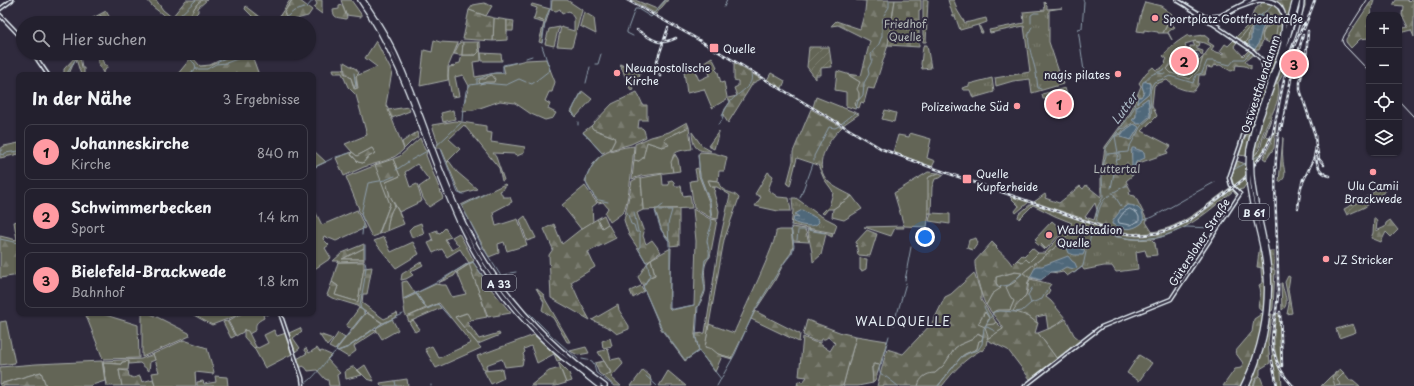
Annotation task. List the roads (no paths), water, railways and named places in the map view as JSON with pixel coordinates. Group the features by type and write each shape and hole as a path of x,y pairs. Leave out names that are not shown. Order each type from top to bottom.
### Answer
{"highway":[{"name":"A 33","path":"360,0 395,60 456,209 479,253 511,300 547,338 570,359 604,386"},
{"name":"A 33","path":"363,0 376,19 398,59 462,228 472,248 493,281 511,305 562,356 599,386"},
{"path":"1246,2 1251,0"},
{"name":"B 61","path":"1260,0 1271,1 1277,4 1282,11 1284,18 1282,41 1271,79"},
{"path":"1272,86 1289,46 1302,6 1302,0"},
{"name":"Ostwestfalendamm","path":"1250,150 1258,122 1283,56 1296,1"},
{"name":"Ostwestfalendamm","path":"1247,386 1256,366 1266,331 1269,302 1268,273 1249,188 1248,172 1250,150 1254,127 1280,54 1296,1"},
{"name":"Ostwestfalendamm","path":"1243,386 1250,371 1261,337 1266,308 1268,273"}],"main road":[{"path":"0,9 12,0"},
{"path":"1177,0 1223,30"},
{"path":"1211,22 1260,0"},
{"path":"1211,22 1246,2"},
{"path":"1188,7 1223,30"},
{"path":"0,15 16,32"},
{"path":"1205,17 1221,15"},
{"path":"1218,27 1216,22 1219,18"},
{"name":"Gütersloher Straße","path":"1025,386 1101,327 1171,299 1240,194 1231,185 1229,178 1253,103 1263,79 1264,68 1259,55 1223,30"},
{"path":"38,60 46,72"},
{"path":"281,316 302,378 303,386"}],"water":[{"path":"1258,15 1262,16 1266,22 1273,21 1268,23 1262,29 1259,42 1254,50 1249,45 1249,41 1251,40 1251,33"},
{"path":"1191,51 1192,54 1198,54 1199,58 1190,58 1185,53"},
{"path":"1145,81 1150,84 1149,93 1137,103 1138,97 1141,97 1144,92 1142,86 1143,82"},
{"path":"1148,98 1150,116 1141,124 1137,124 1132,120 1136,117 1136,107"},
{"path":"1134,124 1139,127 1131,140 1120,137 1124,131"},
{"path":"1132,148 1144,152 1145,158 1136,162 1131,175 1132,168"},
{"path":"1128,205 1135,206 1142,212 1143,222 1128,229 1112,224 1120,210"},
{"path":"802,210 818,219 819,222 811,226 793,222 794,216 799,217 795,214"},
{"path":"1070,244 1075,244 1081,249 1085,250 1083,255 1074,255 1069,253 1067,248"},
{"path":"1068,256 1075,263 1077,268 1074,269 1066,267 1059,271 1051,272 1041,280 1030,277 1036,266 1042,266"}],"waterway":[{"path":"179,16 196,0"},
{"path":"288,16 294,11 307,7 313,0"},
{"path":"545,21 549,10 551,9 551,0"},
{"path":"654,13 666,0"},
{"path":"724,7 727,0"},
{"path":"884,15 889,7 889,0"},
{"path":"1083,0 1082,28 1078,29 1085,78"},
{"name":"Lutter","path":"1261,15 1271,7"},
{"path":"633,36 627,33 627,31 635,9 638,9 651,17 653,15"},
{"path":"1031,23 1031,15 1034,13 1039,13"},
{"path":"856,109 858,101 863,95 864,83 869,74 868,69 872,61 871,54 879,44 882,36 883,18"},
{"path":"542,43 545,23"},
{"path":"1032,27 1029,43 1036,73"},
{"path":"529,83 532,84 550,70 542,46"},
{"name":"Lutter","path":"1130,146 1141,126 1151,117 1150,91 1154,82 1170,76 1193,83 1196,75 1202,73 1207,61 1230,65 1235,59 1244,59 1251,52"},
{"path":"595,64 598,64 601,54"},
{"path":"526,58 532,56"},
{"path":"68,72 75,60"},
{"path":"191,60 195,64 196,69"},
{"path":"217,63 221,60"},
{"path":"192,72 196,69 207,69 216,64 234,60"},
{"path":"495,73 503,73 503,65 518,62"},
{"path":"586,83 590,67"},
{"name":"Lutter","path":"1145,82 1150,75 1165,69"},
{"path":"354,73 356,87"},
{"path":"477,84 477,79 494,73"},
{"path":"1036,73 1038,88 1041,89"},
{"name":"Lutter","path":"1158,73 1165,74"},
{"path":"718,125 723,119 722,116 733,98 745,89 751,82 751,74"},
{"path":"464,104 466,91 470,85 484,83 506,85 519,79 526,82"},
{"path":"574,106 582,92"},
{"name":"Lutter","path":"1096,216 1098,206 1103,197 1102,177 1106,148 1131,114 1137,102"},
{"path":"574,107 572,111 575,116"},
{"path":"462,121 463,109"},
{"path":"841,124 855,113"},
{"path":"434,148 461,123"},
{"path":"1119,129 1126,128 1132,123"},
{"path":"814,161 814,156 829,127 835,128 839,126"},
{"name":"Lutter","path":"1116,136 1123,130"},
{"path":"583,133 591,140"},
{"name":"Lutter","path":"1111,188 1118,153 1115,136"},
{"path":"592,142 602,153"},
{"name":"Lutter","path":"1107,154 1128,152 1129,147"},
{"path":"441,149 458,193 464,194"},
{"path":"411,160 429,150"},
{"path":"0,154 4,155 5,153 16,151"},
{"path":"336,157 350,153"},
{"name":"Lutter","path":"1117,160 1120,159 1120,153"},
{"path":"598,200 589,189 586,183 586,178 592,166 603,154"},
{"path":"698,154 700,176 710,202 711,218"},
{"path":"1252,160 1258,156"},
{"path":"316,166 333,158"},
{"path":"396,170 408,162"},
{"path":"1233,170 1248,162"},
{"path":"808,178 813,164"},
{"path":"364,222 361,214 368,183 385,180 395,176"},
{"path":"800,198 807,179"},
{"path":"1193,194 1215,182"},
{"path":"1114,192 1127,185"},
{"path":"1112,193 1121,206"},
{"path":"485,194 462,206 483,248 501,276"},
{"name":"Lutter","path":"1096,221 1102,203 1110,195"},
{"path":"1143,220 1153,217 1192,195"},
{"path":"599,200 608,202"},
{"path":"663,205 655,211 661,230 668,240"},
{"path":"660,210 672,210 668,224 669,246"},
{"path":"627,212 631,224 634,225 636,232 640,233 640,247 638,248 646,262"},
{"path":"634,212 638,231"},
{"path":"711,220 712,222 707,241 709,257 705,260 703,276 705,290 698,306 696,337 699,351 721,379"},
{"path":"362,235 363,224"},
{"path":"755,310 781,267 792,253 794,246 791,227"},
{"path":"1087,250 1093,228 1117,237 1138,239 1161,237 1186,227 1213,228"},
{"path":"798,230 805,230"},
{"path":"807,230 825,233"},
{"path":"797,240 798,231"},
{"path":"0,239 16,242"},
{"path":"365,245 365,258"},
{"path":"670,247 670,309 694,305"},
{"path":"907,268 911,247"},
{"name":"Lutter","path":"1074,273 1083,266 1086,252"},
{"path":"365,262 365,275"},
{"path":"437,282 473,262 489,284"},
{"path":"647,262 650,275 643,287 662,329 685,360 699,351"},
{"path":"905,280 907,270"},
{"path":"510,273 516,272"},
{"path":"501,276 508,274"},
{"path":"997,287 1009,285 1022,274"},
{"path":"365,277 360,305 365,314"},
{"path":"404,299 436,283"},
{"path":"898,311 906,283"},
{"path":"1031,303 1028,295 1032,288"},
{"name":"Lutter","path":"938,386 961,357 978,350 982,344 984,328 994,312 1022,311 1031,303 1042,299 1047,290"},
{"path":"416,293 427,309 438,304 450,318"},
{"path":"984,307 989,317"},
{"path":"717,386 735,354 754,312"},
{"path":"894,325 897,312"},
{"path":"336,350 338,351 349,347 380,325 403,314"},
{"path":"530,314 578,359"},
{"path":"336,349 363,315"},
{"path":"985,326 995,331"},
{"path":"883,357 889,336"},
{"path":"305,383 312,378 335,352"},
{"path":"881,365 883,358"},
{"path":"582,359 592,361 596,373 614,386"},
{"path":"879,372 880,366"},
{"path":"646,376 657,386"},
{"path":"885,376 898,386"},
{"path":"395,381 396,386"}],"tram line":[{"path":"1366,68 1342,41 1367,0"},
{"path":"1402,104 1414,117"}],"railway":[{"path":"627,0 692,36 882,149 1114,231 1143,235 1158,233 1186,222 1244,179 1265,150 1273,133 1288,60 1304,23"},
{"path":"1304,29 1315,0"},
{"path":"660,76 656,64 668,28"},
{"path":"637,30 655,41 664,42 676,38"},
{"path":"1302,184 1314,158 1316,147 1315,135 1300,90 1300,82 1306,58 1308,31"},
{"path":"1281,130 1291,79 1303,35"},
{"path":"1280,124 1277,145 1275,187 1278,291 1272,342 1274,354 1278,364 1283,374 1293,386"},
{"path":"1317,149 1319,159 1324,165"},
{"path":"1316,157 1320,170 1324,174 1330,176"},
{"path":"1298,208 1303,179"},
{"path":"1280,312 1282,366"},
{"path":"1272,361 1277,386"}],"place":[{"name":"Sportplatz Gottfriedstraße","path":"1155,18"},
{"name":"Quelle","path":"714,48"},
{"name":"Schwimmerbecken","path":"1184,61"},
{"name":"Bielefeld-Brackwede","path":"1294,64"},
{"name":"Neuapostolische Kirche","path":"617,73"},
{"name":"nagis pilates","path":"1118,74"},
{"name":"Johanneskirche","path":"1059,104"},
{"name":"Polizeiwache Süd","path":"1017,106"},
{"name":"Ulu Camii Brackwede","path":"1373,172"},
{"name":"Quelle Kupferheide","path":"967,179"},
{"name":"Waldstadion Quelle","path":"1049,235"},
{"name":"JZ Stricker","path":"1326,259"}],"district":[{"name":"WALDQUELLE","path":"903,321"}],"park label":[{"name":"Friedhof Quelle","path":"905,29"},
{"name":"Luttertal","path":"1117,168"}]}
